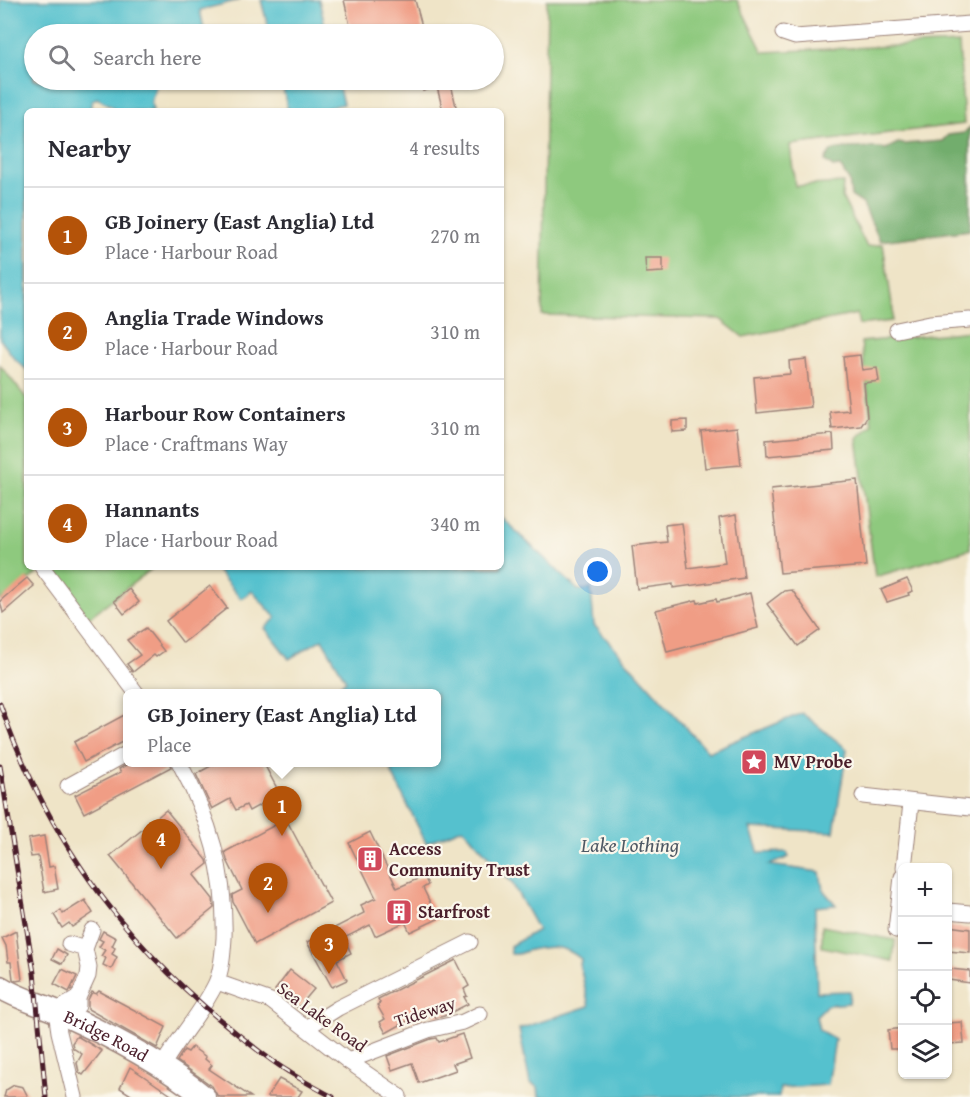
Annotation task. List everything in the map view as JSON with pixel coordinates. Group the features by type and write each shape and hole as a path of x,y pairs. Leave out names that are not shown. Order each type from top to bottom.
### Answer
{"highway":[{"name":"Bridge Road","path":"0,987 57,1021 85,1025 128,1047 201,1096"}],"street":[{"path":"783,33 795,37 970,24"},
{"path":"897,330 930,322 970,320"},
{"path":"44,570 134,689"},
{"path":"68,786 123,756"},
{"path":"161,1068 217,982 224,947 219,862 207,825 181,767"},
{"path":"863,796 970,808"},
{"path":"904,863 911,803"},
{"path":"952,911 970,913"},
{"path":"896,930 899,917"},
{"path":"75,1097 57,1021 78,998 88,976 86,949 92,930"},
{"path":"308,1027 338,1008 470,942"},
{"path":"69,944 86,949"},
{"name":"Sea Lake Road","path":"217,982 271,1001 399,1096"},
{"path":"78,998 79,1015 85,1025"},
{"name":"Tideway","path":"348,1060 416,1034 463,1022 480,1014"}],"green space":[{"path":"547,0 737,0 763,52 959,43 964,124 790,145 795,186 843,183 842,197 867,247 883,244 893,311 892,321 859,325 857,314 743,337 720,319 542,315"},
{"path":"970,127 970,230 880,241 863,204 851,196 849,180 843,170 825,161 830,152 838,149 886,149 898,143 942,141 948,135 964,133"},
{"path":"970,331 970,549 875,577 857,438 872,425 861,342"},
{"path":"0,365 24,395 24,570 42,570 0,601"},
{"path":"51,570 150,570 87,619"},
{"path":"822,926 895,940 893,961 822,947"}],"water":[{"path":"0,0 240,0 200,10 203,24 24,24 24,90 155,90 151,102 152,108 114,108 97,98 93,100 90,108 24,108 24,367 0,339"},
{"path":"261,0 319,0 325,24 267,24"},
{"path":"283,90 340,90 343,104 328,108 287,108"},
{"name":"Lake Lothing","path":"504,520 578,590 591,589 594,625 708,752 802,713 847,749 834,832 750,828 759,853 787,852 789,857 769,865 820,872 823,890 836,905 815,907 817,992 850,991 849,1003 827,1005 816,1016 819,1030 835,1039 828,1085 780,1088 779,1097 539,1097 538,1087 530,1083 519,1029 589,1006 580,966 581,959 570,951 551,947 511,954 510,946 538,930 512,883 463,828 426,843 392,773 392,767 441,767 441,689 335,689 346,680 322,639 289,659 265,628 276,618 252,591 241,599 217,570 504,570"}],"building":[{"path":"344,0 415,0 421,24 350,24"},
{"path":"438,90 452,90 456,108 442,108"},
{"path":"645,258 663,258 663,272 646,273"},
{"path":"860,355 862,370 877,368 879,381 864,383 867,417 861,426 832,429 830,412 849,410 843,357"},
{"path":"806,359 811,407 757,413 754,377 790,374 789,361"},
{"path":"687,420 687,431 672,432 672,421"},
{"path":"737,427 741,465 705,468 701,431"},
{"path":"833,434 834,450 767,456 766,440"},
{"path":"857,480 866,566 780,573 771,489"},
{"path":"736,515 744,578 673,588 673,584 637,589 632,546 667,542 665,525 682,523 688,568 725,563 719,518"},
{"path":"27,578 34,586 3,613 0,601"},
{"path":"907,579 913,591 908,593 909,595 887,602 881,590"},
{"path":"210,586 227,608 183,643 166,621"},
{"path":"129,589 139,602 124,614 114,601"},
{"path":"792,590 820,630 798,646 767,604 784,591"},
{"path":"750,593 758,628 667,652 656,610 697,600 698,603 716,599 717,602"},
{"path":"146,628 164,651 156,657 154,655 133,672 127,664 140,655 127,640"},
{"path":"123,716 123,742 84,762 74,742"},
{"path":"123,767 171,767 84,813 75,795 121,772 119,769"},
{"path":"209,767 266,767 280,794 249,811 246,805 236,810 230,799 212,809 196,774"},
{"path":"166,810 207,860 208,864 194,875 213,899 214,908 177,938 110,856"},
{"path":"286,819 331,903 255,944 233,902 232,895 242,890 225,852"},
{"path":"370,832 397,888 424,876 428,885 423,888 438,919 410,932 405,922 375,936 370,925 344,938 351,953 337,960 347,980 332,987 307,942 364,913 361,905 376,898 349,843"},
{"path":"44,836 49,867 54,866 58,889 44,892 38,856 31,857 28,839"},
{"path":"85,900 93,913 72,927 69,923 62,928 54,915 61,910 63,914"},
{"path":"952,927 970,929 970,953 952,951"},
{"path":"16,931 22,980 16,981 13,979 11,962 8,962 6,946 2,938"},
{"path":"103,931 116,938 112,946 115,948 112,954 117,957 111,969 103,965 106,958 101,956 105,950 99,947 103,941 99,939"},
{"path":"57,949 67,955 62,964 52,959"},
{"path":"456,960 469,986 464,989 467,996 464,997 468,1004 444,1016 436,1018 433,1012 410,1022 409,1020 386,1033 380,1022 385,1019 377,1005 380,1003 378,999"},
{"path":"62,969 77,976 69,992 54,984"},
{"path":"952,969 970,971 970,983 952,980"},
{"path":"290,970 314,989 298,1008 275,990"},
{"path":"99,991 166,1027 157,1048 88,1009 88,1000 92,992 96,994"},
{"path":"962,1022 964,1043 952,1044 952,1023"},
{"path":"898,1029 898,1049 890,1049 888,1030"},
{"path":"462,1034 470,1058 453,1064 456,1070 419,1083 412,1063 392,1070 387,1056 431,1039 437,1038 439,1042"},
{"path":"77,1036 102,1051 83,1075 79,1072 77,1063 82,1054 73,1048 72,1043"},
{"path":"192,1047 206,1057 205,1059 212,1065 209,1069 251,1097 220,1097 212,1086 177,1061 184,1050 188,1052"},
{"path":"130,1067 174,1097 134,1097 120,1088"},
{"path":"279,1079 302,1091 298,1097 267,1097"},
{"path":"14,1085 23,1087 28,1097 4,1097 6,1090"}],"railway":[{"path":"0,704 18,751 63,839 119,918 151,955 224,1023 280,1067 333,1097"},
{"path":"0,766 34,973 46,1097"}],"place":[{"name":"MV Probe","path":"754,762"},
{"name":"GB Joinery (East Anglia) Ltd","path":"282,836"},
{"name":"Access Community Trust","path":"370,859"},
{"name":"Hannants","path":"161,869"},
{"name":"Starfrost","path":"399,912"},
{"name":"Anglia Trade Windows","path":"268,913"},
{"name":"Harbour Row Containers","path":"329,974"}]}
